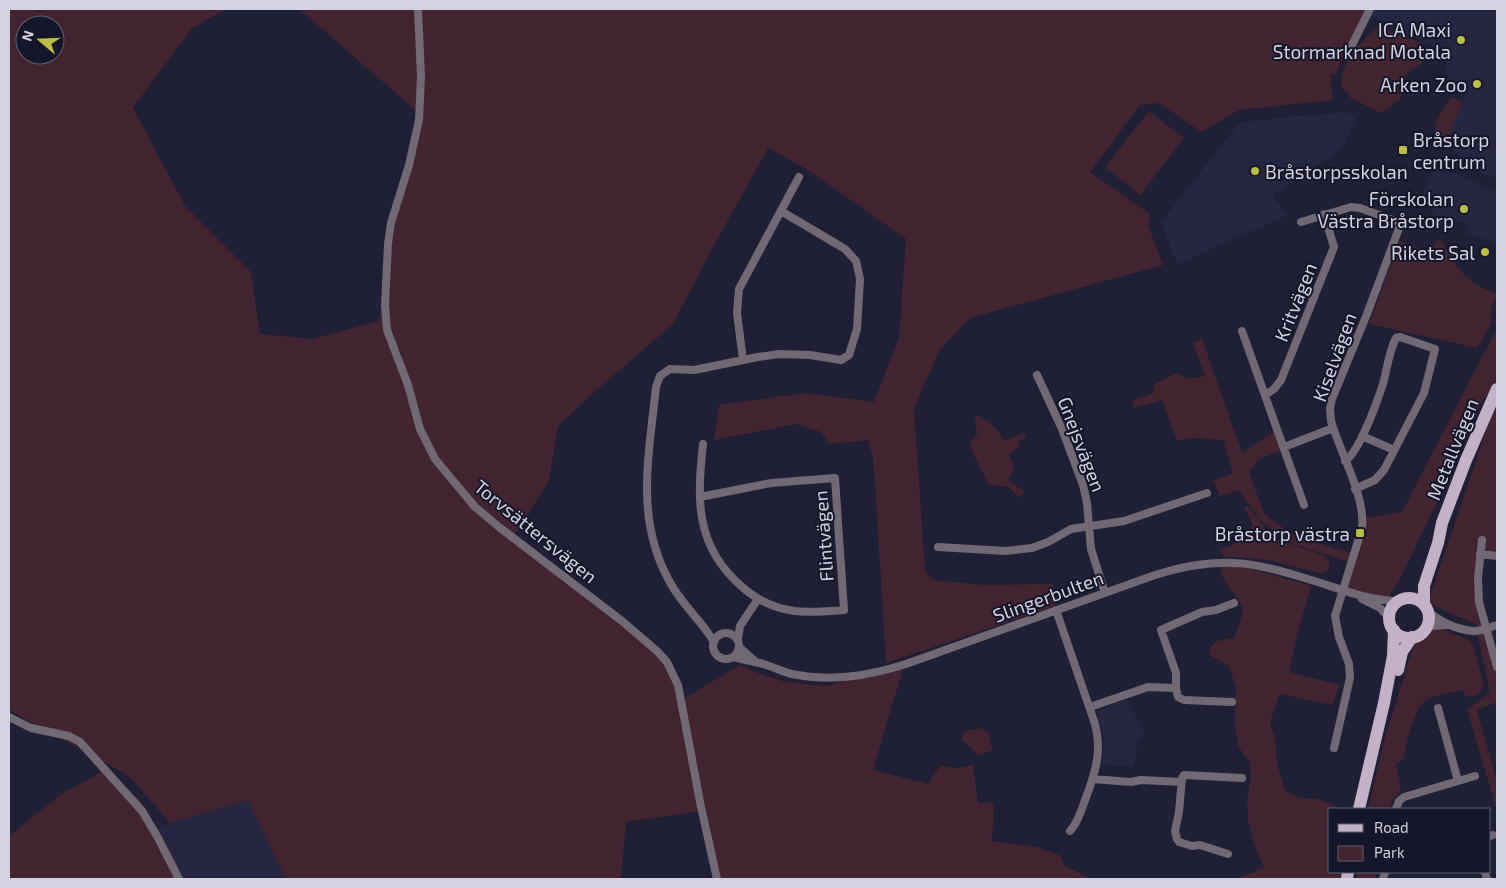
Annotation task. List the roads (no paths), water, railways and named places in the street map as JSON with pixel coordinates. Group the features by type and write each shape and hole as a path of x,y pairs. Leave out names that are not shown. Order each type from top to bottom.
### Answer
{"main road":[{"name":"Metallvägen","path":"1360,808 1393,656 1393,607 1415,586 1431,542 1442,523 1466,460 1497,389"},
{"name":"Metallvägen","path":"1384,702 1396,676 1402,652 1412,637 1420,634 1426,628 1429,620 1424,586 1438,543 1442,523"},
{"path":"1402,600 1413,599 1426,608"},
{"path":"1392,624 1402,636 1412,637"}],"street":[{"name":"Torvsättersvägen","path":"418,9 421,77 420,106 413,146 389,235 385,305 387,330 410,391 420,429 435,459 475,507 622,621 667,662 678,685 707,837 717,879"},
{"path":"1350,48 1370,9"},
{"path":"743,360 737,313 739,289 799,177"},
{"name":"Kiselvägen","path":"1324,214 1348,207 1356,207 1401,223 1367,314 1332,399 1330,414 1333,428 1362,507 1363,520 1336,611 1335,622 1349,664 1350,678 1334,748"},
{"path":"758,599 740,626 738,652 733,657 727,659 718,656 714,648 714,642 671,584 658,559 650,531 646,503 646,486 657,380 666,371 675,369 694,370 768,355 810,355 841,360 849,356 855,340 860,279 856,261 845,249 781,210"},
{"path":"1301,222 1324,214"},
{"name":"Kritvägen","path":"1265,395 1274,389 1281,380 1334,247 1324,214"},
{"name":"Kritvägen","path":"1242,331 1304,504"},
{"path":"1345,461 1353,454 1382,388 1396,338 1400,336 1435,349 1424,393 1380,476 1367,484 1355,488"},
{"name":"Gnejsvägen","path":"1037,375 1062,429 1086,496 1093,559 1105,593"},
{"path":"1284,447 1333,428"},
{"path":"1362,436 1394,450"},
{"name":"Flintvägen","path":"700,497 771,483 835,478 844,610 795,611 778,607 758,599 724,570 712,551 703,528 700,497 703,444"},
{"path":"938,547 1021,550 1042,544 1071,529 1124,522 1207,493"},
{"path":"1482,540 1478,590 1482,615 1497,667"},
{"path":"1480,554 1497,556"},
{"name":"Slingerbulten","path":"733,657 756,662 790,674 815,678 841,678 865,675 906,664 1174,569 1204,563 1230,562 1266,566 1351,593 1384,600 1402,600"},
{"name":"Slingerbulten","path":"1351,593 1380,608 1392,624"},
{"path":"1232,702 1184,700 1178,697 1176,673 1162,630 1196,614 1216,610 1234,603"},
{"path":"1426,608 1449,625"},
{"path":"1056,610 1090,707 1099,743 1098,761 1093,779 1076,823 1070,831"},
{"path":"1426,628 1449,625 1474,631 1497,625"},
{"path":"704,626 733,634 739,643"},
{"path":"714,642 724,633 740,626"},
{"name":"Slingerbulten","path":"739,643 756,662"},
{"path":"1090,707 1148,687 1176,688"},
{"path":"1438,708 1458,781"},
{"path":"9,717 32,728 69,736 80,742 142,812 157,836 179,879"},
{"path":"1228,854 1200,845 1192,846 1179,842 1177,839 1175,831 1179,812 1181,782 1184,776 1242,778"},
{"path":"1396,808 1399,801 1404,797 1475,776"},
{"path":"1093,779 1131,782 1142,780 1181,782"}],"place":[{"name":"ICA Maxi Stormarknad Motala","path":"1461,40"},
{"name":"Arken Zoo","path":"1477,84"},
{"name":"Bråstorp centrum","path":"1403,150"},
{"name":"Bråstorpsskolan","path":"1255,171"},
{"name":"Förskolan Västra Bråstorp","path":"1464,209"},
{"name":"Rikets Sal","path":"1485,252"},
{"name":"Bråstorp västra","path":"1360,533"}]}
